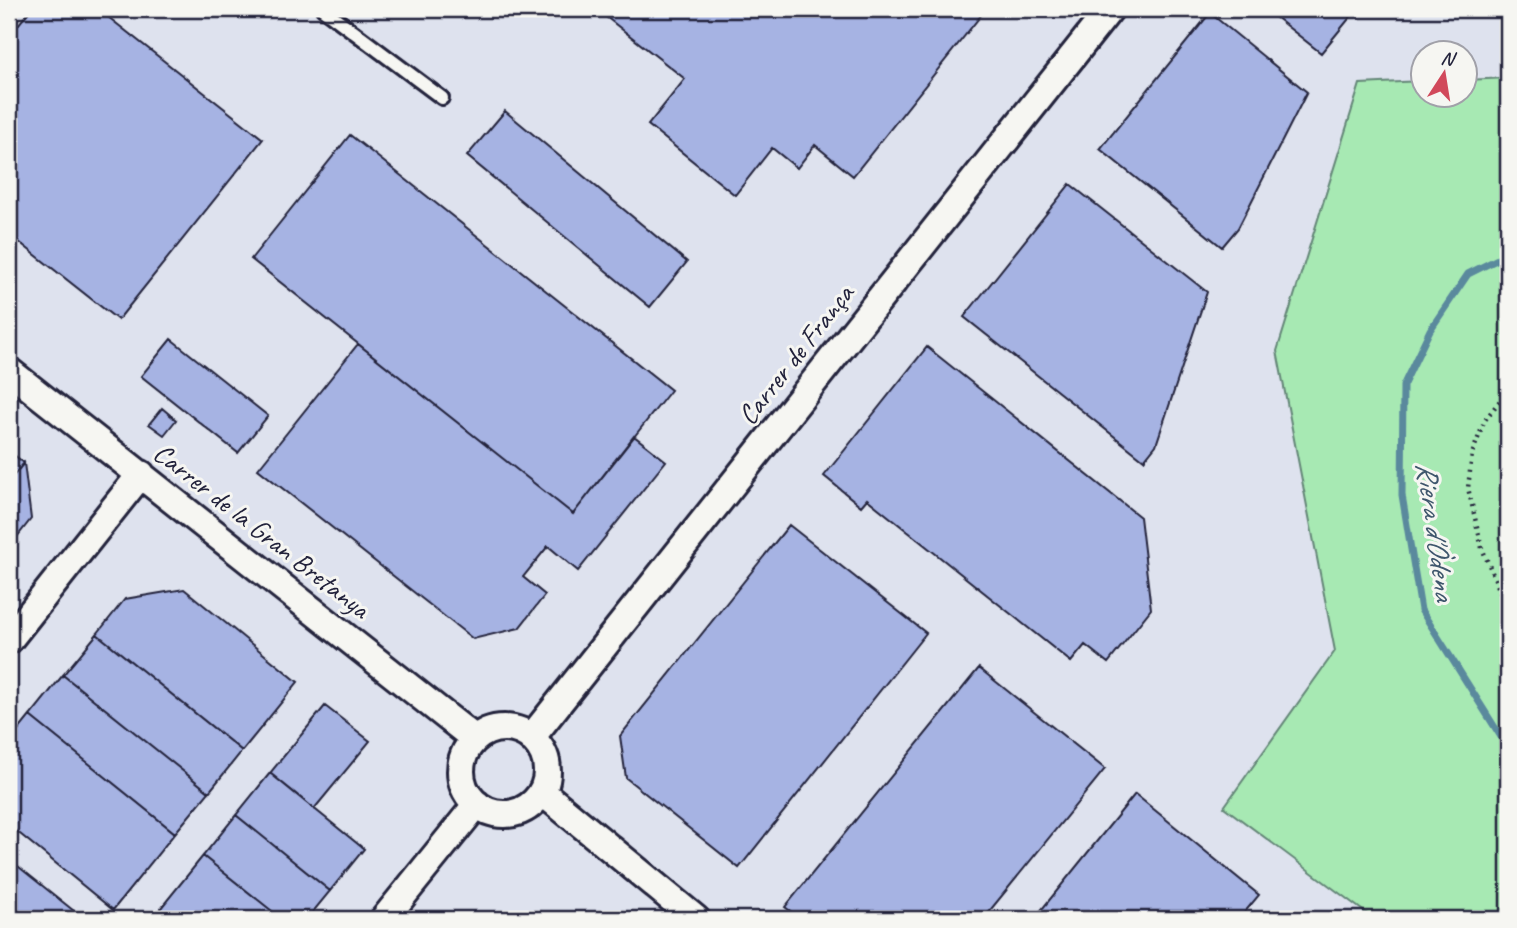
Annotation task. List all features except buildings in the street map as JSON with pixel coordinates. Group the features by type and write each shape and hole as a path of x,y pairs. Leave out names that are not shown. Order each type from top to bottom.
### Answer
{"street":[{"name":"Carrer de França","path":"531,738 1110,9"},
{"name":"Carrer de la Gran Bretanya","path":"9,370 475,739"},
{"path":"9,640 141,474"},
{"path":"503,729 515,730 531,738 542,752 546,763 546,780 542,792 526,808 510,814 492,813 477,804 465,790 461,772 464,754 475,739 485,733 503,729"},
{"path":"542,792 696,919"},
{"path":"384,919 477,804"}],"lane":[{"path":"323,9 442,98"}],"path":[{"path":"1508,390 1485,420 1472,454 1468,488 1482,548 1508,611"}],"shaded area":[{"path":"9,9 1508,9 1508,78 1478,79 1478,38 1408,38 1408,82 1360,84 1277,351 1335,651 1224,807 1374,919 9,919"}],"green space":[{"path":"1508,78 1508,919 1374,919 1224,807 1335,651 1277,351 1360,84 1408,82 1408,108 1478,108 1478,79"}],"waterway":[{"name":"Riera d'Òdena","path":"1508,254 1468,274 1430,330 1403,386 1402,495 1421,610 1508,748"}]}
